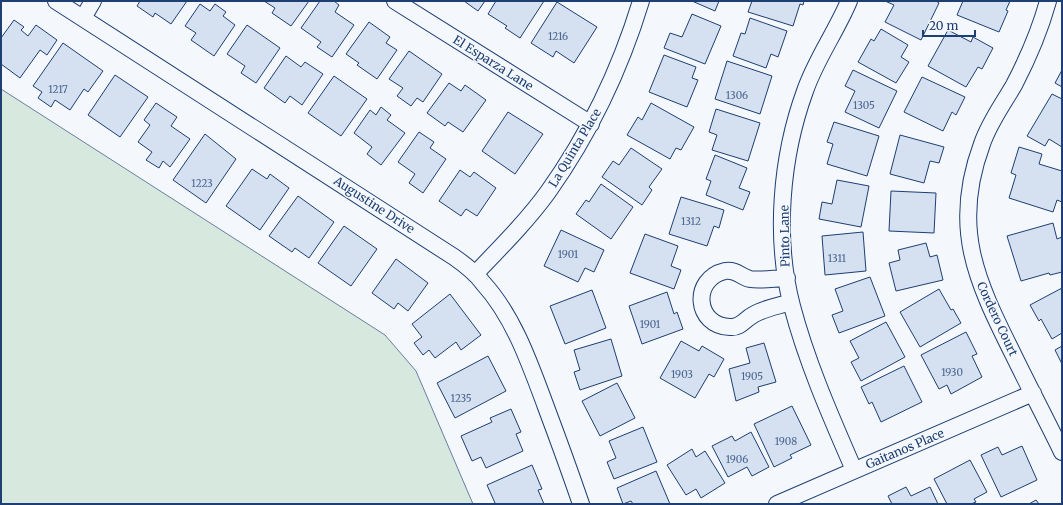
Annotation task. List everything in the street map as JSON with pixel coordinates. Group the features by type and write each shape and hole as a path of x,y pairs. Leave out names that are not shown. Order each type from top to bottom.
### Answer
{"street":[{"name":"Augustine Drive","path":"56,1 454,256 475,274 497,302 518,339 532,370 581,504"},
{"path":"83,18 93,1"},
{"name":"El Esparza Lane","path":"395,1 591,124"},
{"name":"La Quinta Place","path":"475,274 547,193 591,124 620,63 642,1"},
{"name":"Pinto Lane","path":"849,1 805,91 795,125 787,165 783,207 783,238 791,302 816,382 854,470"},
{"name":"Cordero Court","path":"1048,1 1029,54 982,142 968,199 970,250 978,280 989,307 1062,452"},
{"path":"787,278 750,279 739,272 727,271 714,275 705,284 701,296 702,308 709,319 719,326 732,327 744,324 753,315 791,302"},
{"name":"Gaitanos Place","path":"777,504 1033,393"}],"shaded area":[{"path":"1,89 385,335 416,371 473,504 1,504"}],"building":[{"path":"140,1 187,1 171,24 155,13 153,17 137,6"},
{"path":"264,1 309,1 291,26 272,13 275,8"},
{"path":"320,1 334,1 339,5 335,12 354,25 332,57 317,47 321,42 301,28"},
{"path":"464,1 485,1 478,11"},
{"path":"496,1 544,1 520,38 505,28 507,26 488,14"},
{"path":"692,1 719,1 715,11"},
{"path":"752,1 804,1 803,5 800,4 793,26 748,12"},
{"path":"885,1 936,1 939,3 921,40 885,22 894,5"},
{"path":"963,1 1010,1 1006,10 1008,11 999,32 957,15"},
{"path":"557,2 597,27 574,63 556,51 553,57 531,43"},
{"path":"200,4 210,11 215,4 226,12 223,16 235,25 214,56 191,40 196,33 185,26"},
{"path":"692,14 721,26 705,64 664,48 670,33 682,37"},
{"path":"750,18 787,31 778,57 771,54 766,68 733,56 741,33 745,34"},
{"path":"14,20 24,27 21,30 28,36 36,25 57,40 47,55 40,50 20,78 1,64 1,38"},
{"path":"369,22 390,37 386,43 397,50 377,79 357,65 359,63 346,54"},
{"path":"247,25 280,48 256,83 241,73 245,66 227,54"},
{"path":"881,29 908,45 901,57 909,62 896,83 858,62 871,39 874,41"},
{"path":"948,30 971,42 973,37 993,48 982,69 978,67 966,87 928,66"},
{"path":"63,43 103,71 88,92 84,89 70,110 55,100 51,107 38,98 42,92 33,86"},
{"path":"409,51 442,74 423,102 417,98 411,106 397,96 403,88 389,79"},
{"path":"664,55 696,67 692,78 698,80 687,107 649,92"},
{"path":"286,56 301,67 305,62 323,74 302,105 290,96 285,103 264,88"},
{"path":"727,61 772,76 760,114 715,99"},
{"path":"853,70 897,91 879,128 845,112 855,91 845,86"},
{"path":"1062,70 1062,87 1055,83"},
{"path":"115,75 148,97 120,137 88,115"},
{"path":"334,76 367,99 341,136 308,113"},
{"path":"922,77 965,97 956,115 952,112 943,131 904,112"},
{"path":"449,83 461,91 465,85 486,100 463,132 448,122 445,126 427,113"},
{"path":"1052,94 1062,99 1062,147 1049,139 1045,146 1027,136"},
{"path":"156,103 177,117 171,126 190,139 170,167 163,161 159,168 146,160 152,152 138,142 150,125 144,120"},
{"path":"651,103 694,127 681,150 676,148 670,159 627,135 638,117 642,120"},
{"path":"381,107 391,115 387,120 405,133 381,165 367,154 372,147 354,133 370,110 376,115"},
{"path":"716,109 760,123 748,161 712,150 717,135 709,132"},
{"path":"508,112 543,134 515,174 482,151"},
{"path":"834,122 879,136 867,176 827,164 833,144 827,142"},
{"path":"419,132 434,142 430,148 446,159 423,193 409,183 415,174 398,162"},
{"path":"205,134 236,159 206,203 173,180"},
{"path":"900,135 944,147 939,163 930,161 924,183 890,174"},
{"path":"1019,147 1042,154 1039,164 1062,171 1062,202 1057,200 1053,212 1009,198 1016,175 1011,173"},
{"path":"631,148 662,169 649,187 652,190 642,205 602,177 613,161 619,165"},
{"path":"715,155 747,168 739,188 750,192 743,210 706,195 711,181 706,179"},
{"path":"252,169 267,179 270,174 289,188 260,230 226,206"},
{"path":"460,170 470,177 474,172 496,188 477,216 466,209 461,216 439,201"},
{"path":"837,180 869,186 861,227 819,219 822,202 832,204"},
{"path":"601,184 633,207 611,239 576,214 586,200 589,202"},
{"path":"891,191 936,193 934,233 889,231"},
{"path":"298,196 334,222 309,258 295,248 292,252 269,236"},
{"path":"681,197 724,210 719,228 714,226 707,246 669,234"},
{"path":"1053,223 1057,239 1062,237 1062,272 1050,275 1049,273 1021,281 1007,236"},
{"path":"344,226 377,249 351,286 318,263"},
{"path":"561,230 604,250 594,272 585,268 578,282 544,266"},
{"path":"863,232 866,271 825,275 822,236"},
{"path":"645,234 678,246 671,266 681,270 674,289 630,273"},
{"path":"926,243 930,257 937,255 943,280 896,291 889,263 900,260 898,250"},
{"path":"396,259 428,283 408,311 398,303 394,309 372,293"},
{"path":"870,277 885,316 839,333 832,315 843,311 835,289"},
{"path":"1062,288 1062,333 1052,339 1041,319 1039,321 1030,305"},
{"path":"939,289 951,310 953,309 961,323 920,347 900,312"},
{"path":"592,290 606,328 565,344 550,306"},
{"path":"667,292 674,314 677,312 683,329 642,344 629,306"},
{"path":"450,294 481,335 461,350 456,342 435,358 429,350 423,355 414,343 422,337 412,324"},
{"path":"886,322 905,357 861,381 851,362 859,358 850,341"},
{"path":"966,332 977,354 972,356 982,377 951,394 947,385 939,389 921,355"},
{"path":"611,339 622,376 580,390 574,372 580,370 574,350"},
{"path":"681,341 699,351 702,346 724,359 714,377 709,374 695,398 660,378"},
{"path":"764,343 776,382 758,387 759,392 736,401 729,369 750,363 746,348"},
{"path":"1062,346 1062,364 1055,350"},
{"path":"488,356 506,391 455,418 437,383"},
{"path":"904,366 922,402 881,422 872,402 869,404 861,387"},
{"path":"617,383 635,418 600,436 582,401"},
{"path":"792,406 811,445 790,455 792,458 774,467 754,424"},
{"path":"511,409 521,432 516,434 523,451 486,468 481,457 472,461 461,436 492,422 490,418"},
{"path":"643,427 657,462 614,479 607,462 616,458 609,441"},
{"path":"751,432 769,467 752,476 747,467 728,477 712,446 732,436 735,441"},
{"path":"1022,446 1037,480 1001,497 981,455 998,447 1002,455"},
{"path":"692,449 696,457 705,451 725,483 701,498 696,489 686,495 667,465"},
{"path":"970,460 987,492 974,499 976,502 971,504 947,504 934,479"},
{"path":"532,465 542,489 538,490 544,504 492,504 495,503 487,485"},
{"path":"656,471 670,504 633,504 631,501 623,504 617,488"},
{"path":"906,487 911,496 930,487 938,504 892,504 888,496"},
{"path":"1036,500 1039,504 1029,504"}]}
